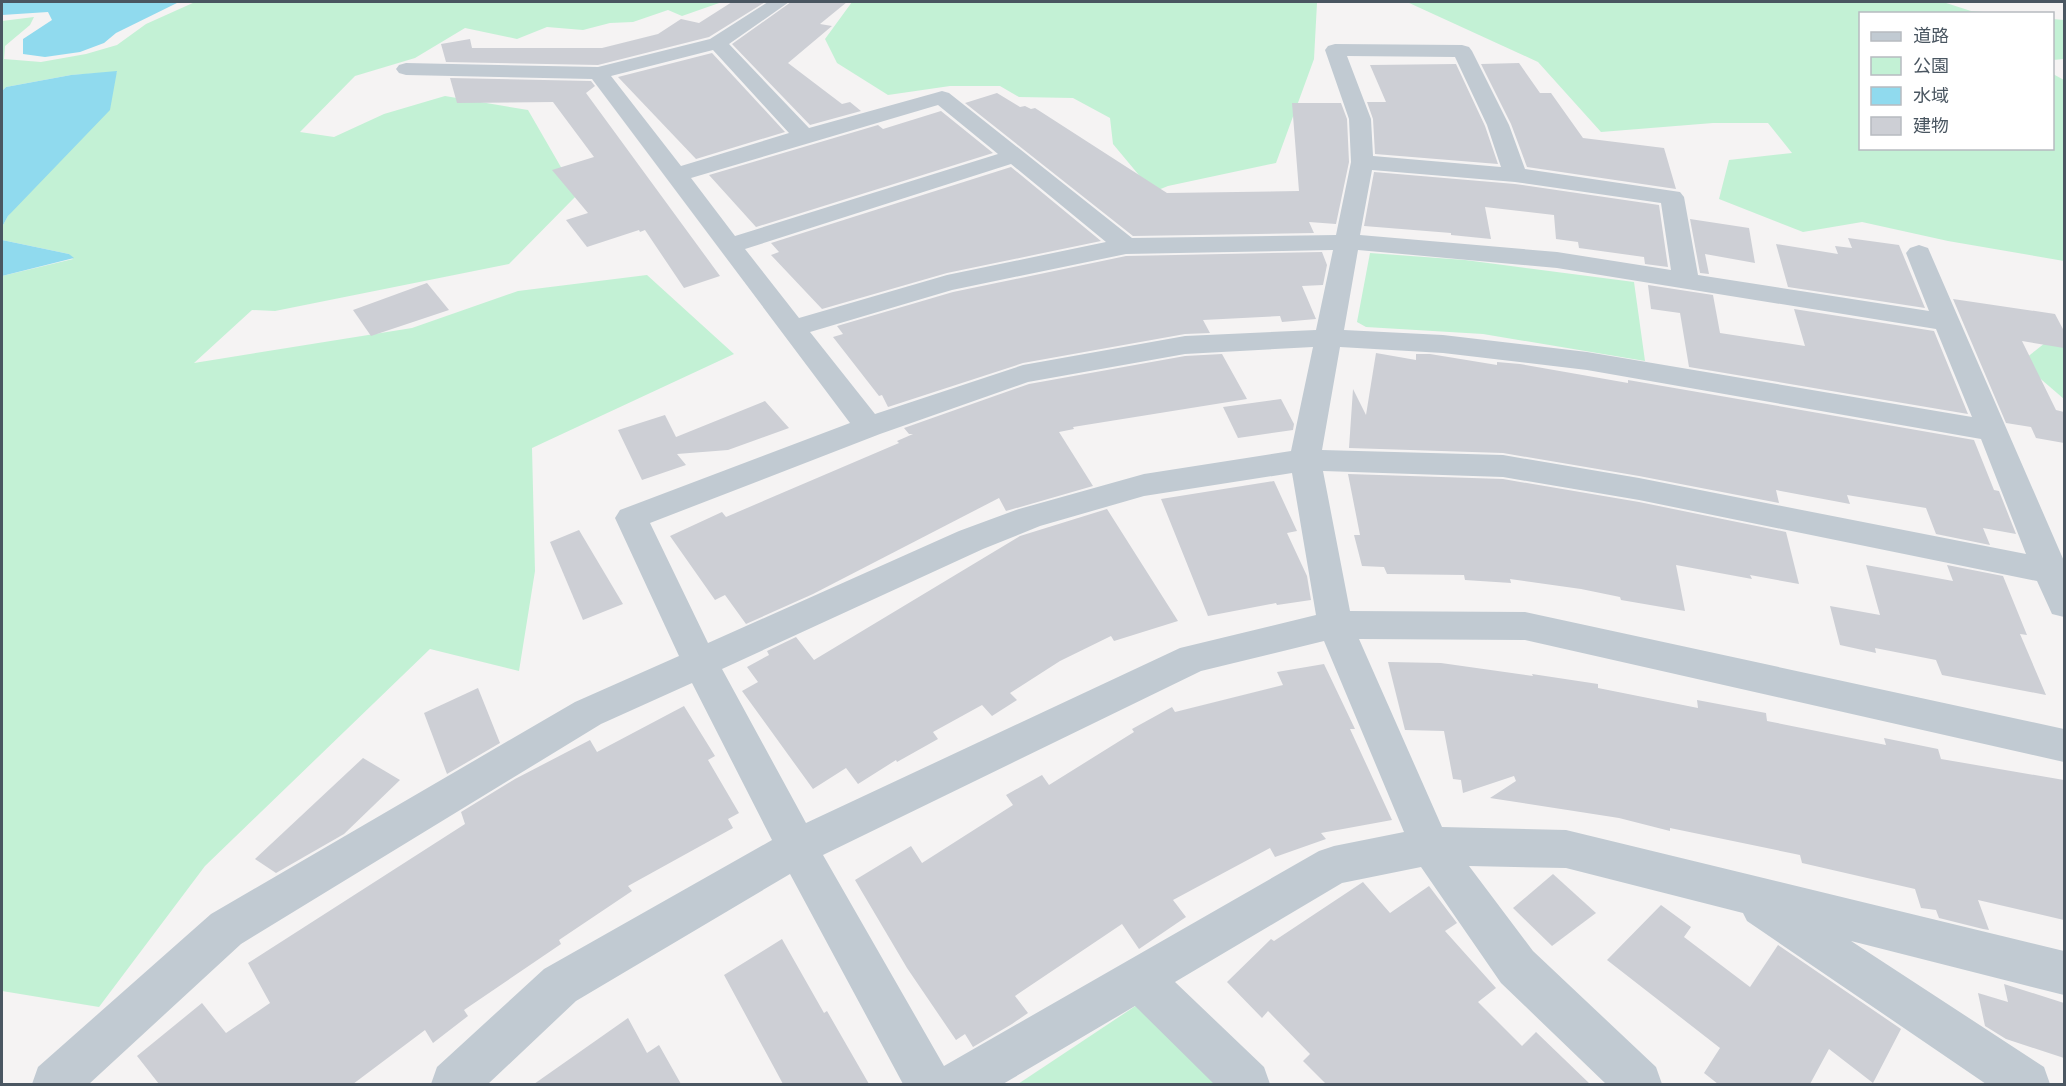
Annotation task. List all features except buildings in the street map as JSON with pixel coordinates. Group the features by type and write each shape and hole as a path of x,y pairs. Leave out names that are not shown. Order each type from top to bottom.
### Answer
{"street":[{"path":"406,69 598,73 717,44 780,2"},
{"path":"717,44 804,136"},
{"path":"1515,175 1498,125 1461,51 1335,51 1360,119 1362,162 1305,460 1335,625 1430,846 1517,967 1639,1084"},
{"path":"598,73 869,427"},
{"path":"677,175 942,97 1126,246"},
{"path":"730,245 1014,156"},
{"path":"1362,162 1515,175 1672,197 1686,280"},
{"path":"793,328 947,283 1126,246 1348,242 1557,260 1947,322"},
{"path":"1918,253 1992,431 2057,572 2064,604"},
{"path":"928,1084 797,847 700,663 631,518 869,427 1023,374 1185,345 1329,338 1443,344 1587,361 1992,431"},
{"path":"55,1084 226,929 588,713 971,540 1030,517 1144,485 1305,460 1503,466 1639,489 2057,572"},
{"path":"454,1084 560,985 797,847 1193,657 1335,625 1525,626 2064,745"},
{"path":"959,1084 1334,865 1430,846 1566,849 2064,974"},
{"path":"1743,894 2027,1084"},
{"path":"1138,978 1247,1084"}],"green space":[{"path":"195,2 722,2 682,16 668,10 633,22 610,23 583,30 547,27 517,39 465,28 415,58 355,76 300,132 334,137 384,114 445,96 528,110 577,195 509,264 275,311 252,310 194,363 412,328 518,291 647,275 734,354 532,448 535,571 519,671 430,649 205,866 99,1007 2,991 2,276 73,259 69,254 2,240 2,227 117,72 71,75 6,87 2,91 2,21 34,17 30,25 5,46 4,59 41,62 86,54 117,45 146,24"},
{"path":"852,2 1322,2 1317,3 1314,59 1276,163 1168,186 1153,192 1113,144 1110,118 1073,98 1019,97 1000,86 950,86 888,95 837,63 825,39"},
{"path":"1407,2 1943,2 1971,11 1984,12 1859,12 1859,150 2054,150 2054,75 2064,80 2064,261 1948,241 1862,222 1803,232 1719,199 1729,160 1792,153 1768,123 1713,123 1601,132 1538,62"},
{"path":"2054,19 2064,20 2064,59 2054,60"},
{"path":"1370,253 1465,260 1634,282 1645,361 1483,334 1366,327 1357,322"},
{"path":"2064,337 2064,399 2021,362 2050,339"},
{"path":"1143,1001 1226,1084 1018,1084"}],"water":[{"path":"2,2 179,2 116,33 104,43 80,52 45,57 23,54 23,39 52,20 48,12 2,15"},
{"path":"117,71 110,110 8,216 2,227 2,91 6,87 71,75"},
{"path":"2,240 69,254 74,258 2,276"}]}
